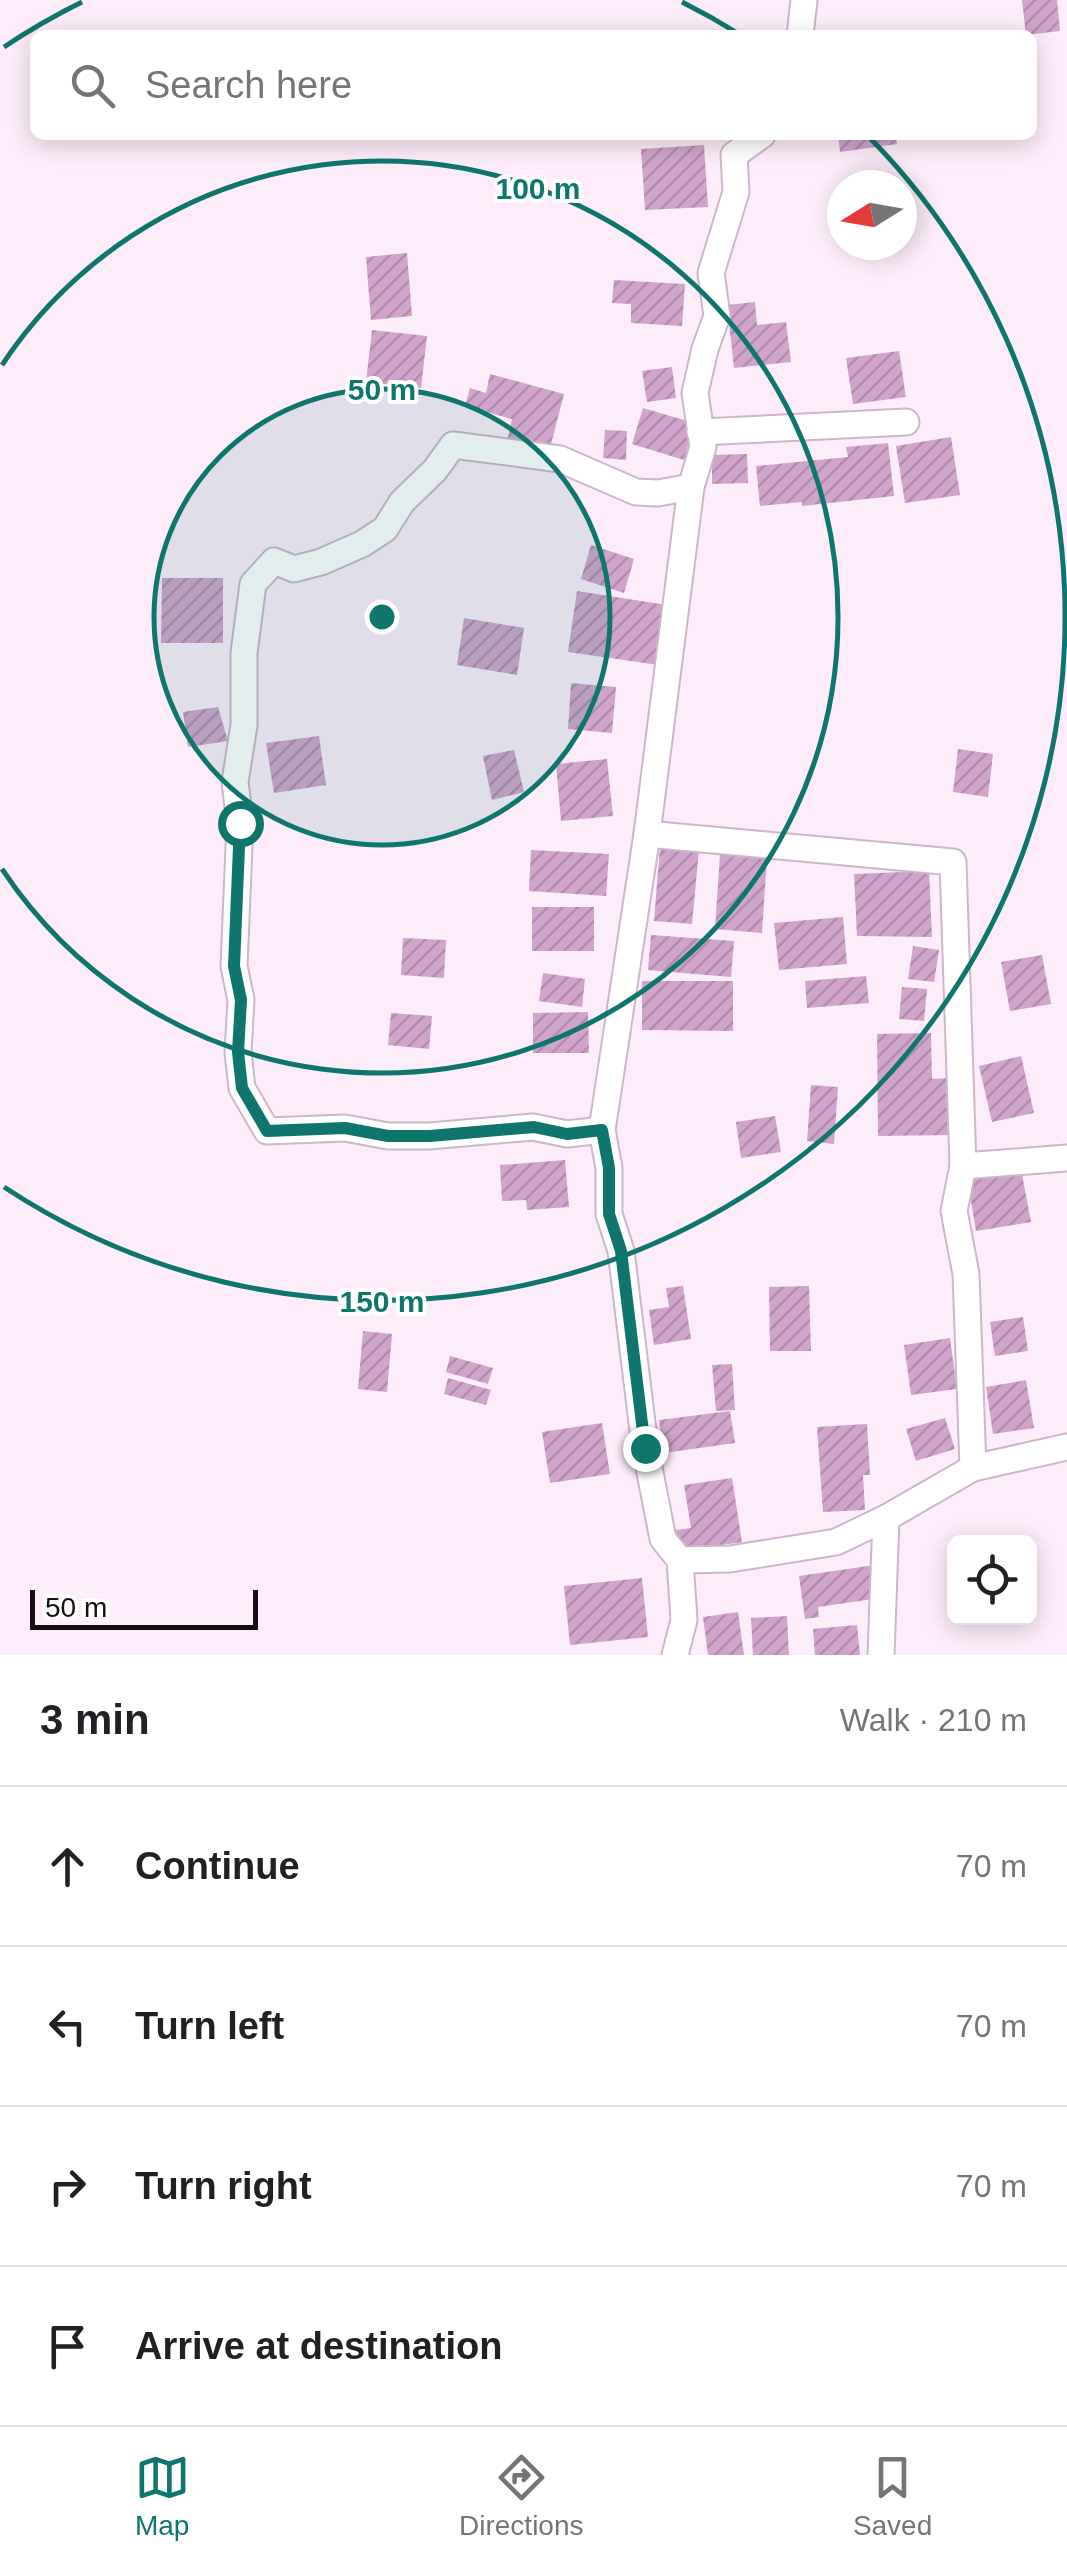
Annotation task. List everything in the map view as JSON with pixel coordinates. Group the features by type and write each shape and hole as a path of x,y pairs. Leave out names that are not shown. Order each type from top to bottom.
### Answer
{"street":[{"path":"801,30 804,0"},
{"path":"675,1655 684,1620 680,1560 663,1539 645,1448 621,1251 609,1214 609,1168 602,1130 647,834 690,487 703,446 694,394 717,316 710,272 736,192 734,155 755,140"},
{"path":"700,432 906,422"},
{"path":"602,1130 567,1134 534,1127 430,1136 388,1136 345,1128 267,1131 242,1088 238,1052 241,1000 234,966 240,823 235,782 244,725 244,653 253,584 274,561 294,569 322,562 385,529 402,502 454,446 560,459 636,492 658,493 690,487"},
{"path":"647,834 953,862 963,1166 954,1211 966,1274 973,1468"},
{"path":"963,1166 1067,1158"},
{"path":"680,1560 772,1554 836,1542 973,1468 1067,1447"},
{"path":"880,1655 886,1518"}],"building":[{"path":"1022,0 1057,0 1060,31 1037,34 1037,30 1025,30"},
{"path":"839,140 897,140 897,144 840,152"},
{"path":"704,145 708,207 645,210 641,149"},
{"path":"407,253 412,316 371,320 366,257"},
{"path":"614,280 685,284 682,326 631,323 631,304 612,303"},
{"path":"755,302 757,325 786,322 791,362 734,368 727,305"},
{"path":"372,330 427,336 421,388 366,382"},
{"path":"899,351 906,397 853,404 846,358"},
{"path":"672,367 676,398 647,402 642,371"},
{"path":"490,374 564,394 549,452 507,441 512,419 465,406 470,388 486,393"},
{"path":"643,408 694,423 684,460 632,444"},
{"path":"605,430 627,431 626,460 603,458"},
{"path":"951,437 960,495 905,503 896,446"},
{"path":"888,443 894,496 802,506 802,502 760,506 756,466 848,457 846,447"},
{"path":"747,454 748,483 712,484 712,455"},
{"path":"591,545 634,559 624,593 581,579"},
{"path":"162,578 223,578 223,643 161,643"},
{"path":"577,591 667,605 658,665 568,652"},
{"path":"464,618 524,628 517,675 457,665"},
{"path":"571,683 616,687 612,733 568,729"},
{"path":"218,707 228,741 188,747 183,712"},
{"path":"319,736 326,785 274,793 266,743"},
{"path":"958,749 993,754 988,797 953,792"},
{"path":"514,750 524,792 492,800 483,756"},
{"path":"607,759 613,816 561,821 556,764"},
{"path":"660,847 699,850 692,924 654,921"},
{"path":"531,850 609,854 606,896 529,891"},
{"path":"720,854 767,857 762,933 715,929"},
{"path":"929,871 932,937 857,936 854,874"},
{"path":"532,907 594,907 594,951 532,951"},
{"path":"843,917 847,964 779,970 774,923"},
{"path":"651,935 734,941 731,977 648,970"},
{"path":"403,938 446,940 444,978 401,975"},
{"path":"913,946 939,950 934,982 908,979"},
{"path":"1042,955 1051,1004 1010,1011 1001,962"},
{"path":"543,973 585,979 582,1007 539,1001"},
{"path":"866,976 869,1003 807,1008 805,981"},
{"path":"642,981 733,981 733,1031 642,1030"},
{"path":"902,987 927,989 924,1021 899,1019"},
{"path":"588,1012 589,1053 533,1053 533,1013"},
{"path":"391,1013 432,1016 429,1049 388,1045"},
{"path":"931,1033 932,1079 950,1078 951,1135 878,1136 877,1034"},
{"path":"1021,1056 1034,1113 992,1122 979,1066"},
{"path":"811,1085 838,1087 834,1144 807,1141"},
{"path":"775,1116 781,1152 741,1158 736,1122"},
{"path":"565,1160 569,1207 527,1210 526,1200 502,1201 500,1165"},
{"path":"1021,1169 1031,1222 976,1231 967,1178"},
{"path":"683,1286 691,1339 654,1345 649,1310 669,1307 666,1288"},
{"path":"809,1286 811,1351 770,1351 769,1287"},
{"path":"1023,1317 1028,1351 995,1356 990,1322"},
{"path":"363,1331 392,1334 387,1392 358,1389"},
{"path":"950,1338 957,1389 911,1395 904,1345"},
{"path":"450,1356 493,1368 488,1384 446,1372"},
{"path":"732,1364 735,1410 716,1411 712,1365"},
{"path":"448,1378 491,1390 486,1405 444,1394"},
{"path":"1026,1380 1034,1428 993,1434 986,1387"},
{"path":"730,1411 735,1443 664,1453 659,1420"},
{"path":"945,1418 955,1449 916,1461 906,1429"},
{"path":"602,1423 610,1474 550,1483 542,1432"},
{"path":"867,1424 870,1475 863,1475 865,1510 823,1512 817,1427"},
{"path":"732,1478 742,1542 695,1549 680,1557 676,1530 691,1528 684,1485"},
{"path":"875,1565 880,1598 818,1607 819,1617 805,1619 799,1576"},
{"path":"642,1578 648,1637 570,1645 564,1586"},
{"path":"738,1612 744,1655 708,1655 703,1617"},
{"path":"787,1616 789,1655 753,1655 751,1618"},
{"path":"857,1625 860,1655 815,1655 813,1629"}],"route":[{"path":"240,823 234,966 241,1000 238,1052 242,1088 267,1131 345,1128 388,1136 430,1136 476,1129 534,1127 567,1134 602,1130 609,1168 609,1214 621,1251 645,1448"}]}
